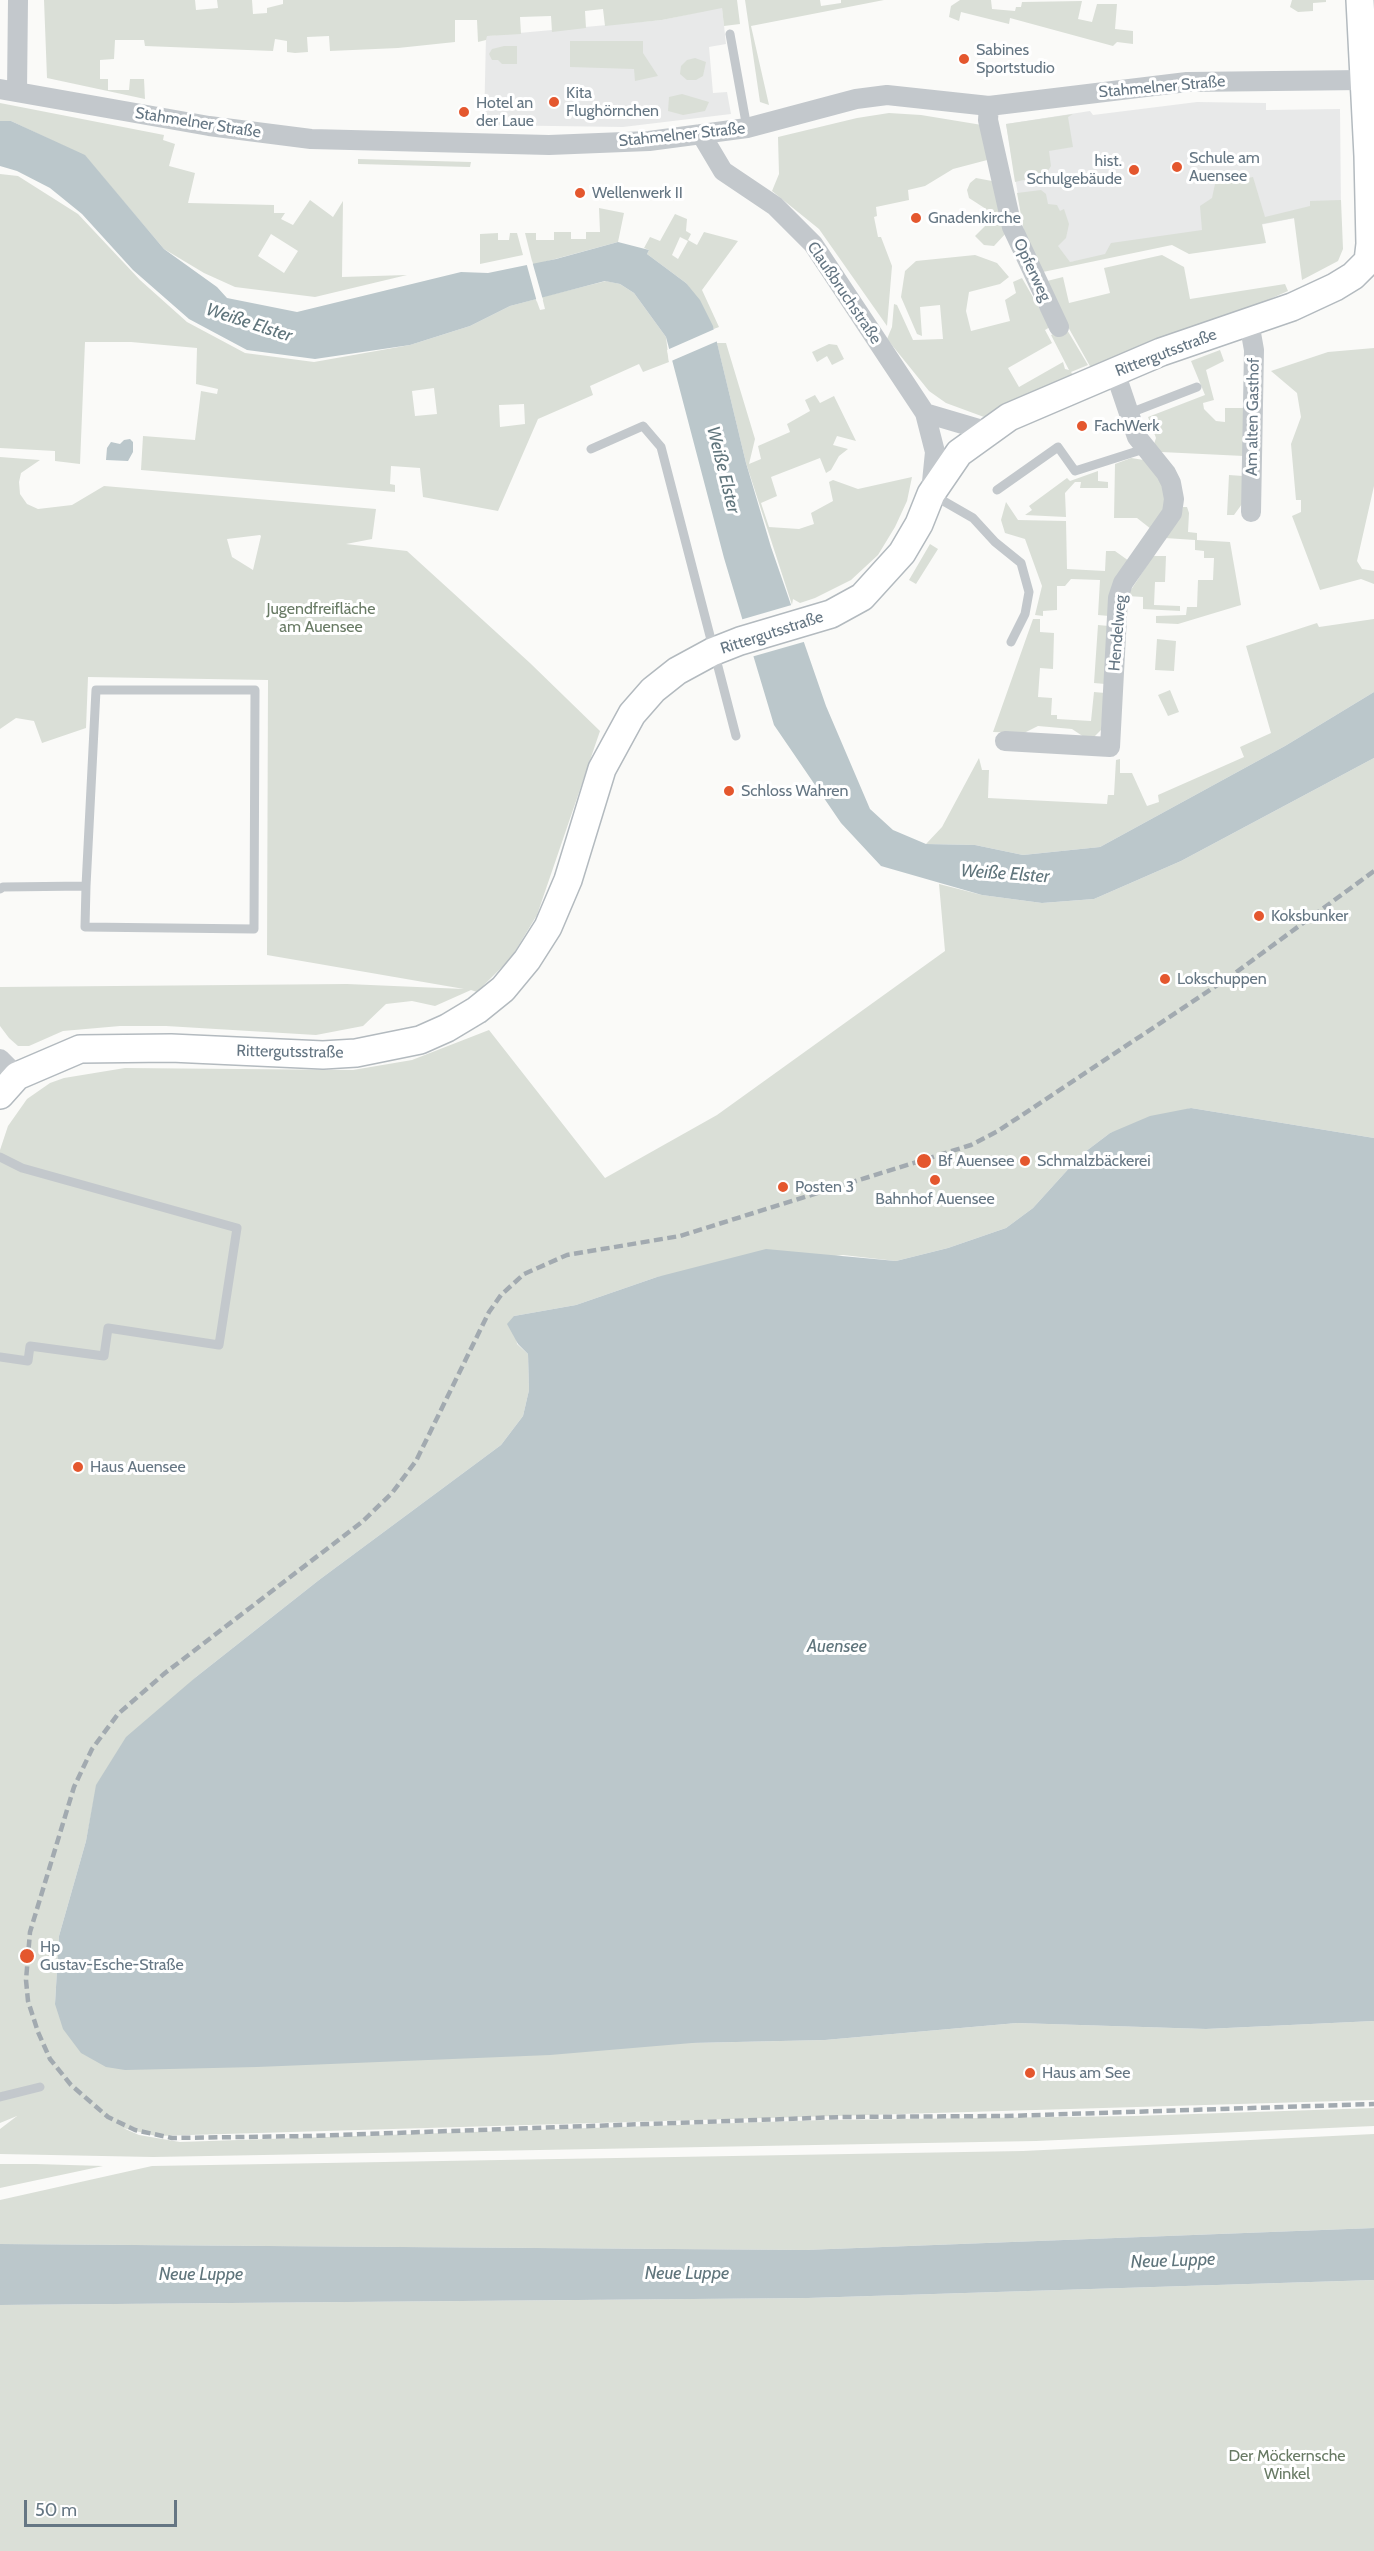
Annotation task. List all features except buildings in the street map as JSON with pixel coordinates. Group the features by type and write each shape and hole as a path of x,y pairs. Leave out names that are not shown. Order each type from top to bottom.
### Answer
{"main road":[{"path":"1360,0 1363,80 1370,108 1371,263"},
{"name":"Rittergutsstraße","path":"6,1076 80,1049 171,1048 323,1055 378,1050 420,1040 447,1028 477,1010 503,989 527,960 548,927 568,880 602,769 632,714 653,690 677,671 712,652 847,607 873,586 911,539 931,494 959,453 986,431 1009,417 1115,372 1292,307 1335,287 1371,263"}],"street":[{"path":"9,91 18,0"},
{"name":"Stahmelner Straße","path":"9,91 209,126 311,139 549,145 649,141 747,128 856,99 887,95 989,106 1187,82 1363,80"},
{"name":"Opferweg","path":"989,106 988,120 1012,227 1059,327"},
{"name":"Claußbruchstraße","path":"701,134 723,171 775,206 813,244 925,413 935,452 931,494"},
{"name":"Am alten Gasthof","path":"1249,322 1254,350 1251,512"},
{"name":"Hendelweg","path":"1005,741 1110,747 1118,598 1124,583 1169,518 1174,499 1172,483 1166,473 1144,449 1115,372"},
{"path":"925,413 986,431"}],"lane":[{"path":"730,34 747,128"},
{"path":"1130,413 1197,387"},
{"path":"591,449 643,426 661,447 712,652 736,736"},
{"path":"997,490 1058,447 1075,471 1144,449"},
{"path":"931,494 973,518 995,542 1021,563 1029,592 1024,614 1011,642"},
{"path":"96,690 255,690 254,929 85,927 86,886 96,690"},
{"path":"0,890 3,887 86,886"},
{"path":"0,1157 22,1168 237,1228 219,1345 108,1328 104,1356 30,1346 28,1361 0,1356"},
{"path":"0,2097 40,2087"}],"shaded area":[{"path":"722,7 726,44 709,47 713,93 727,92 731,114 623,127 484,125 486,36 662,20"},
{"name":"Schule am Auensee","path":"1197,102 1266,103 1266,110 1340,109 1341,209 1036,269 1026,242 1006,124 1090,111 1093,115"}],"green space":[{"path":"44,0 195,0 196,10 218,8 217,0 252,0 253,14 267,13 267,8 283,4 283,0 737,0 740,24 724,26 722,8 662,20 605,26 603,9 585,11 586,28 552,32 551,16 520,17 521,34 487,36 486,40 478,42 477,20 455,20 455,42 398,48 330,51 329,36 307,37 308,52 295,53 287,52 287,41 275,39 273,51 145,46 144,40 115,40 114,59 100,60 100,79 108,79 108,90 129,90 130,79 144,79 145,99 47,78"},
{"path":"745,0 820,0 821,6 841,3 841,0 884,0 751,26 769,105 760,102"},
{"path":"960,0 991,0 992,9 1015,11 1016,7 1021,7 1022,2 1082,1 1078,19 1092,22 1097,4 1117,4 1115,29 1133,31 1133,44 1117,42 1113,46 1010,18 1009,24 961,12 959,21 949,17 951,6"},
{"path":"1292,0 1326,0 1326,2 1313,3 1313,11 1298,12 1290,7"},
{"path":"570,41 643,41 643,53 658,76 635,81 634,69 570,67"},
{"path":"517,46 517,64 502,64 498,60 492,60 489,54 492,49"},
{"path":"695,58 706,62 703,76 696,80 687,80 680,74 681,66 687,60"},
{"path":"682,94 709,102 705,111 683,115 668,111 669,97"},
{"path":"0,103 164,135 163,140 175,144 169,166 195,173 188,203 274,205 274,213 285,213 281,219 293,225 310,200 333,217 343,201 342,277 407,275 315,297 235,287 204,273 164,249 85,156 11,121 0,121","holes":["271,234 298,251 284,273 258,256"]},
{"path":"889,113 921,115 982,125 991,159 953,169 925,186 908,190 909,200 876,207 877,216 874,217 878,237 881,237 892,266 887,326 819,229 772,191 779,174 778,137 857,118"},
{"path":"1073,114 1068,117 1073,147 1049,151 1051,166 1045,175 1015,182 1006,124"},
{"path":"358,159 471,162 470,167 358,164"},
{"path":"0,174 18,176 78,214 140,280 187,322 245,353 314,362 410,345 470,326 510,306 536,299 540,310 545,309 542,297 606,281 620,284 634,293 666,337 669,362 643,372 639,364 590,386 593,395 538,419 498,511 423,497 420,468 391,466 390,484 395,485 395,492 141,470 143,436 195,440 201,391 217,394 218,389 196,384 197,348 131,342 85,342 80,464 55,461 55,451 0,448","holes":["434,388 437,414 415,416 412,391","524,404 525,424 500,427 499,405"]},
{"path":"1253,177 1265,217 1310,206 1310,201 1341,200 1343,249 1338,261 1302,280 1294,218 1262,224 1266,243 1189,254 1172,245 1038,273 1026,242 1017,193 1041,190 1046,194 1048,204 1057,205 1060,211 1064,209 1069,224 1066,238 1058,246 1070,262 1105,254 1111,243 1202,230 1200,206 1212,198 1215,184"},
{"path":"976,178 992,181 997,190 1008,231 994,246 984,245 975,236 988,223 986,209 969,198 967,190"},
{"path":"599,208 624,213 618,242 533,265 525,233 536,233 536,240 554,240 554,232 571,232 571,239 586,239 586,232 600,232"},
{"path":"675,214 687,219 686,231 691,234 688,240 697,245 704,232 738,241 702,290 719,327 714,329 686,283 647,254 649,250 644,248 650,237 660,241","holes":["680,237 688,241 678,259 672,255"]},
{"path":"498,233 498,240 509,240 510,233 517,233 523,255 480,264 480,234"},
{"path":"975,255 997,263 1009,277 1000,284 969,292 966,311 971,331 1010,321 1005,300 1016,293 1013,282 1022,278 1050,327 1045,330 1052,343 1008,368 1019,387 1063,362 1065,369 1069,370 1051,335 1066,328 1088,365 1071,372 1076,379 994,416 984,417 946,403 929,391 887,339 892,327 894,304 897,305 913,340 943,339 940,305 920,307 922,336 917,334 901,297 905,271 916,261"},
{"path":"1162,255 1184,267 1190,299 1285,284 1288,291 1236,314 1091,368 1043,282 1063,277 1069,303 1110,293 1104,268"},
{"path":"717,343 726,343 755,439 749,464 761,459 758,446 790,432 787,424 810,411 805,400 815,395 820,403 834,396 856,441 837,436 833,445 848,449 839,456 831,470 826,473 820,458 771,477 777,496 761,503 769,527 799,529 814,524 811,513 833,501 829,482 833,480 858,489 912,477 907,501 878,555 851,580 815,598 800,603 793,599 792,605 746,463"},
{"path":"829,344 837,345 844,359 832,365 827,356 817,362 812,352"},
{"path":"1374,348 1374,486 1357,561 1362,569 1374,571 1374,584 1361,579 1320,590 1292,516 1301,512 1301,500 1296,500 1291,444 1301,417 1297,393 1271,371 1328,352"},
{"path":"1220,350 1224,361 1206,370 1214,400 1203,403 1204,409 1216,421 1225,422 1225,408 1244,408 1244,456 1161,452 1154,444 1156,438 1148,417 1205,395 1191,361"},
{"name":"Jugendfreifläche am Auensee","path":"0,457 40,460 21,473 19,482 20,494 27,504 38,509 72,505 104,486 376,509 372,539 346,544 407,551 530,663 600,731 537,915 511,958 477,992 471,990 435,1006 412,1001 386,1004 363,1026 316,1035 166,1026 120,1026 63,1031 29,1046 18,1046 0,1026 0,987 347,984 464,989 267,955 268,680 88,677 86,728 42,743 34,721 16,718 0,729","holes":["261,536 253,570 232,557 227,539"]},
{"path":"1131,458 1144,460 1161,478 1166,506 1151,529 1137,518 1114,518 1115,464"},
{"path":"1098,471 1098,481 1108,482 1108,488 1080,488 1081,482 1075,482 1065,493 1066,517 1025,515 1032,510 1029,506 1067,478 1070,481"},
{"path":"1229,475 1243,476 1242,504 1234,515 1227,515"},
{"path":"1006,502 1018,520 1066,521 1067,569 1105,571 1106,551 1115,551 1129,561 1109,616 1098,615 1100,580 1071,579 1065,586 1057,586 1057,610 1043,611 1043,616 1035,615 1042,586 1025,539 1005,533 1001,520"},
{"path":"1183,507 1187,507 1189,513 1188,532 1197,533 1197,540 1230,542 1241,605 1178,624 1156,623 1156,616 1186,615 1187,607 1197,607 1198,580 1213,580 1214,558 1204,558 1204,551 1195,550 1195,540 1165,538 1180,518"},
{"path":"930,544 938,549 916,584 909,580"},
{"path":"1153,556 1166,556 1165,582 1155,582 1154,605 1180,606 1180,611 1143,609 1143,597 1127,596"},
{"path":"1033,619 1040,619 1040,632 1054,633 1053,669 1040,668 1038,697 1052,698 1051,715 1057,715 1057,719 1091,721 1094,692 1105,693 1101,730 1093,738 1084,737 1072,729 1038,726 1024,733 993,732"},
{"path":"1374,619 1374,692 1285,746 1100,847 1023,855 975,845 926,844 942,827 979,758 982,770 989,770 988,798 1107,804 1108,795 1114,795 1116,760 1120,759 1120,773 1132,773 1147,806 1159,802 1158,795 1244,757 1240,747 1271,733 1246,646 1317,623 1319,627"},
{"path":"1098,625 1109,626 1105,684 1094,683"},
{"path":"1157,639 1176,641 1174,671 1155,670"},
{"path":"1170,690 1179,712 1168,716 1158,695"},
{"path":"1374,758 1374,1138 1191,1108 1110,1133 1081,1155 1033,1208 1006,1228 948,1248 896,1261 843,1255 657,1277 576,1305 514,1316 517,1344 528,1354 529,1390 523,1416 501,1445 319,1580 196,1677 97,1784 86,1841 59,1936 55,2004 692,2043 825,2040 1017,2023 1206,2029 1374,2021 1374,2100 156,2136 123,2128 139,2135 180,2142 824,2120 1134,2116 1374,2108 1374,2126 1036,2141 153,2157 0,2154 0,2129 17,2116 0,2123 0,1150 8,1126 27,1099 50,1083 64,1078 125,1068 353,1070 412,1060 489,1030 605,1178 717,1115 945,951 939,884 982,895 1042,903 1094,899 1181,861"},
{"path":"1374,2134 1374,2228 805,2250 0,2244 0,2200 152,2166 1023,2151"},
{"path":"0,2164 36,2164 103,2166 0,2188"},
{"name":"Der Möckernsche Winkel","path":"1374,2280 1374,2551 0,2551 0,2305 808,2298"}],"water":[{"name":"Weiße Elster","path":"0,121 11,121 85,155 164,249 217,287 227,298 297,312 461,272 488,273 556,259 618,242 649,250 647,254 686,283 700,300 713,326 746,463 771,547 826,706 870,809 893,830 926,844 975,845 1023,855 1100,847 1285,746 1374,692 1374,758 1181,861 1094,899 1042,903 982,895 881,866 841,823 774,725 724,558 666,337 634,293 620,284 605,281 510,306 470,326 410,345 315,359 247,350 189,319 133,270 82,214 50,188 17,171 0,166"},
{"path":"130,439 133,442 133,452 128,461 106,460 107,448 111,442 120,444"},
{"name":"Auensee","path":"1191,1108 1374,1138 1374,2021 1206,2029 1017,2023 825,2040 692,2043 550,2055 257,2067 125,2070 106,2067 81,2053 63,2029 55,2004 59,1936 86,1841 96,1785 126,1737 196,1677 319,1580 501,1445 523,1416 529,1390 528,1354 518,1344 507,1324 514,1316 576,1305 657,1277 766,1249 896,1261 948,1248 1006,1228 1033,1208 1081,1155 1110,1133 1150,1116"},
{"name":"Neue Luppe","path":"1374,2228 1374,2280 808,2298 0,2305 0,2244 805,2250"}],"pier":[{"path":"532,261 543,300 537,302 526,262"},
{"path":"717,328 720,340 669,362 667,350"},
{"path":"795,604 807,641 751,657 740,620"}],"railway":[{"path":"1374,871 1231,976 998,1131 971,1145 680,1236 567,1255 524,1274 501,1295 489,1312 416,1461 392,1493 362,1522 165,1673 118,1714 92,1749 74,1787 30,1932 26,1980 28,2001 38,2032 50,2059 71,2085 108,2117 135,2130 172,2138 310,2136 842,2117 1007,2116 1374,2104"}],"place":[{"name":"Sabines Sportstudio","path":"964,59"},
{"name":"Kita Flughörnchen","path":"554,102"},
{"name":"Hotel an der Laue","path":"464,112"},
{"name":"Schule am Auensee","path":"1177,167"},
{"name":"hist. Schulgebäude","path":"1134,170"},
{"name":"Wellenwerk II","path":"580,193"},
{"name":"Gnadenkirche","path":"916,218"},
{"name":"FachWerk","path":"1082,426"},
{"name":"Schloss Wahren","path":"729,791"},
{"name":"Koksbunker","path":"1259,916"},
{"name":"Lokschuppen","path":"1165,979"},
{"name":"Bf Auensee","path":"924,1161"},
{"name":"Schmalzbäckerei","path":"1025,1161"},
{"name":"Bahnhof Auensee","path":"935,1180"},
{"name":"Posten 3","path":"783,1187"},
{"name":"Haus Auensee","path":"78,1467"},
{"name":"Hp Gustav-Esche-Straße","path":"27,1956"},
{"name":"Haus am See","path":"1030,2073"}]}
